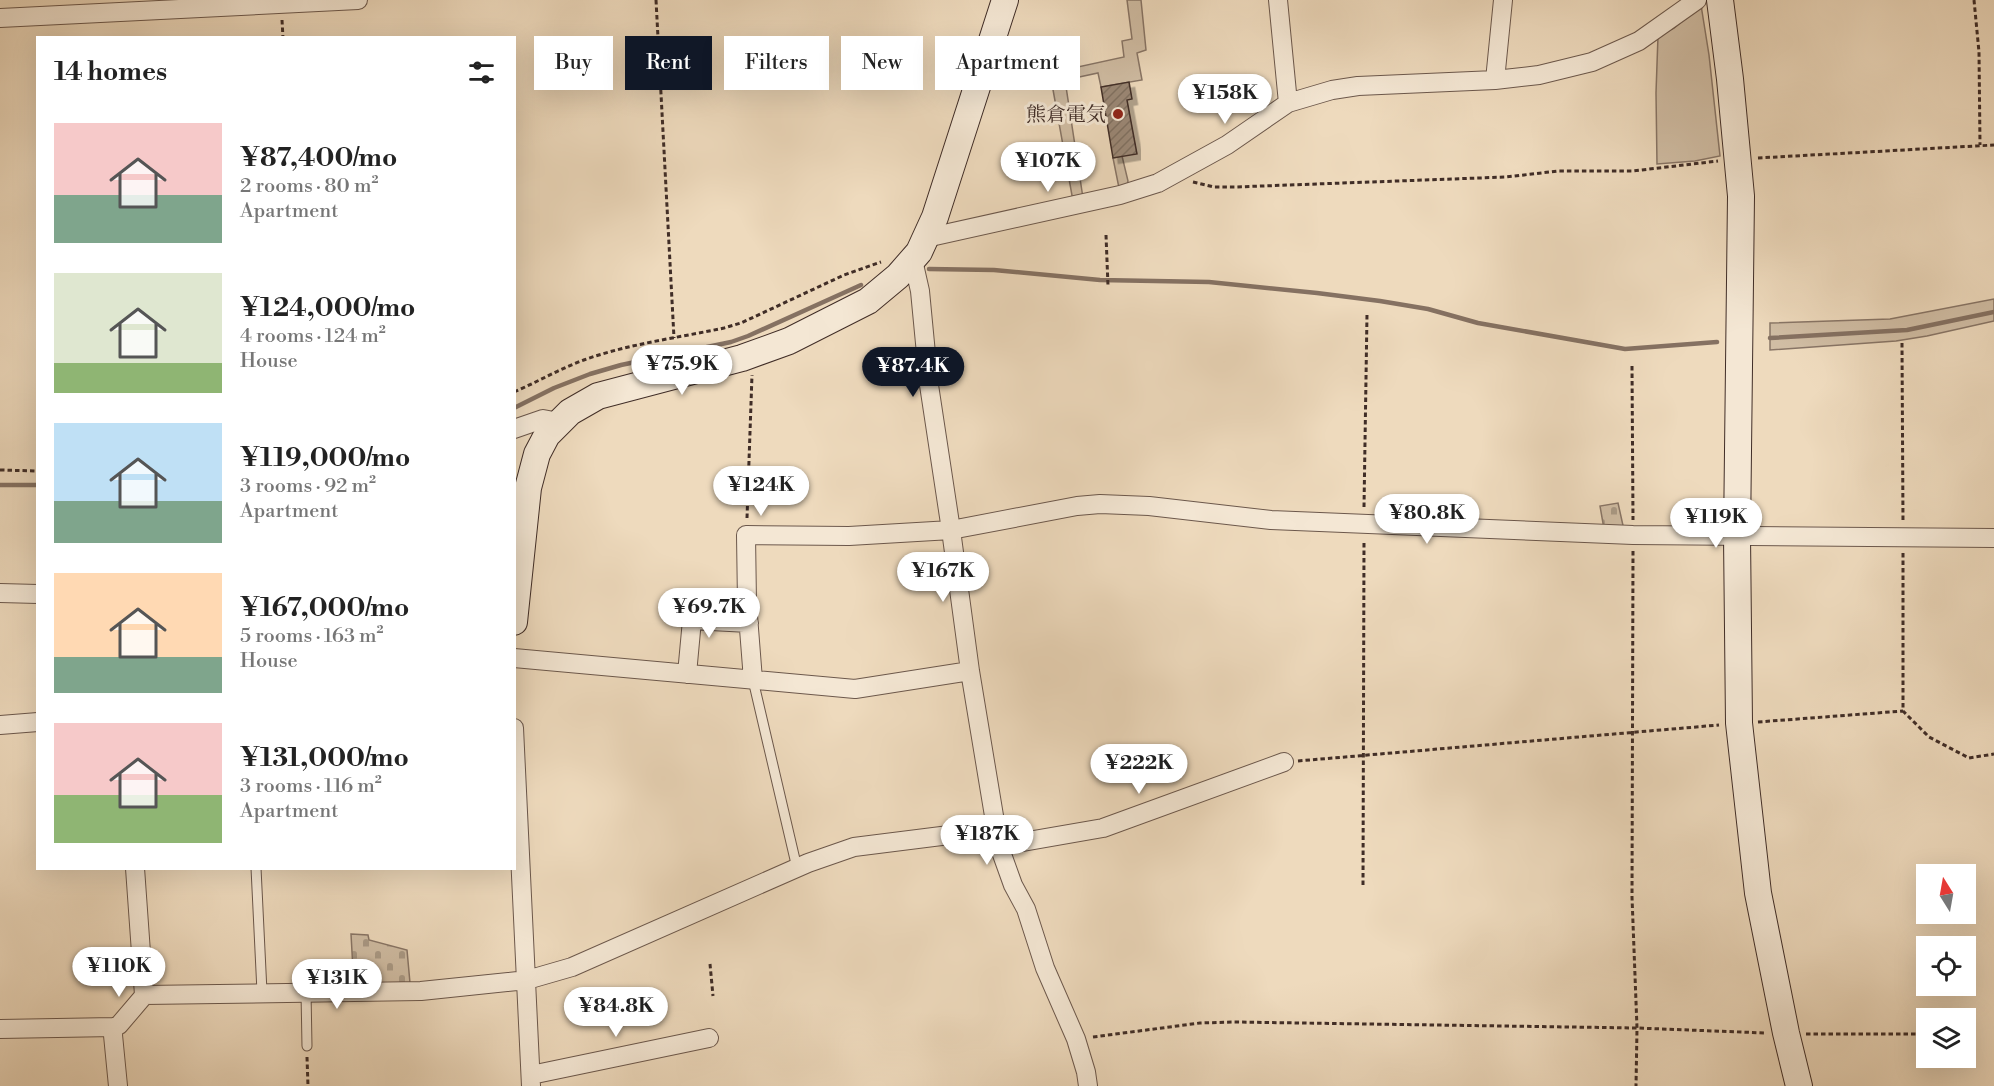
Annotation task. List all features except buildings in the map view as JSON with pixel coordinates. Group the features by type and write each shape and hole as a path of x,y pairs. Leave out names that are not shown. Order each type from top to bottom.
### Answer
{"street":[{"path":"0,18 358,0"},
{"path":"516,603 528,488 532,470 547,435 570,412 597,396 753,355 789,341 868,301 887,287 913,260 935,217 1005,0"},
{"path":"1278,0 1288,103"},
{"path":"1495,80 1503,0"},
{"path":"926,238 1132,192 1179,173 1227,145 1288,103 1332,90 1359,86 1495,80 1539,75 1592,62 1617,52 1661,26 1697,0"},
{"path":"1720,0 1739,159 1741,206 1737,536 1739,723 1758,893 1799,1086"},
{"path":"913,260 920,291 929,385 970,671 998,838 1013,885 1026,909 1045,968 1076,1039 1088,1086"},
{"path":"516,428 543,419 559,422"},
{"path":"753,680 746,535 849,536 951,530 1077,506 1100,504 1149,506 1271,520 1633,536 1994,538"},
{"path":"0,593 36,594"},
{"path":"687,674 692,620 749,623"},
{"path":"516,658 855,689 970,671"},
{"path":"0,725 36,722"},
{"path":"144,995 421,991 527,980 572,967 797,868 854,847 998,838 1103,828 1284,762"},
{"path":"516,767 531,1081 709,1038"},
{"path":"0,1029 114,1027 119,1025 144,995 135,870"},
{"path":"114,1027 118,1086"}],"lane":[{"path":"753,680 797,868"},
{"path":"256,870 262,992"},
{"path":"306,992 307,1046"}],"path":[{"path":"656,0 674,338"},
{"path":"1974,0 1979,52 1980,145"},
{"path":"1179,173 1191,182 1201,185 1235,187 1506,177 1558,171 1633,171 1739,159 1994,145"},
{"path":"1106,235 1108,285"},
{"path":"516,391 583,360 741,323 844,275 884,262"},
{"path":"1363,885 1366,314"},
{"path":"746,535 753,355"},
{"path":"1632,366 1632,897 1637,1028 1636,1086"},
{"path":"0,470 36,471"},
{"path":"1284,762 1903,711"},
{"path":"1929,737 1969,758 1994,754"},
{"path":"710,964 713,996"},
{"path":"1076,1039 1200,1023 1234,1022 1916,1034"},
{"path":"307,1046 308,1086"}],"green space":[{"path":"1127,0 1141,0 1146,50 1137,53 1142,80 1101,87 1098,73 1080,77 1080,67 1124,57 1122,41 1132,39"},
{"path":"1701,5 1720,156 1695,161 1657,164 1658,36 1674,28"},
{"path":"1053,90 1067,90 1083,198 1073,201"},
{"path":"1122,156 1128,181 1127,185 1119,188 1113,158"},
{"path":"1994,299 1994,321 1896,341 1770,350 1770,323 1890,319"},
{"path":"1618,503 1624,530 1604,529 1600,506"},
{"path":"351,934 368,935 369,940 407,950 410,983 354,988"}],"waterway":[{"path":"929,269 994,270 1100,280 1209,282 1317,293 1428,309 1478,323 1625,349 1717,342"},
{"path":"516,407 554,388 590,374 621,365 731,342 748,336 861,285"},
{"path":"1770,338 1907,330 1994,312"},
{"path":"0,485 36,485"}],"place":[{"name":"熊倉電気","path":"1118,114"}]}
